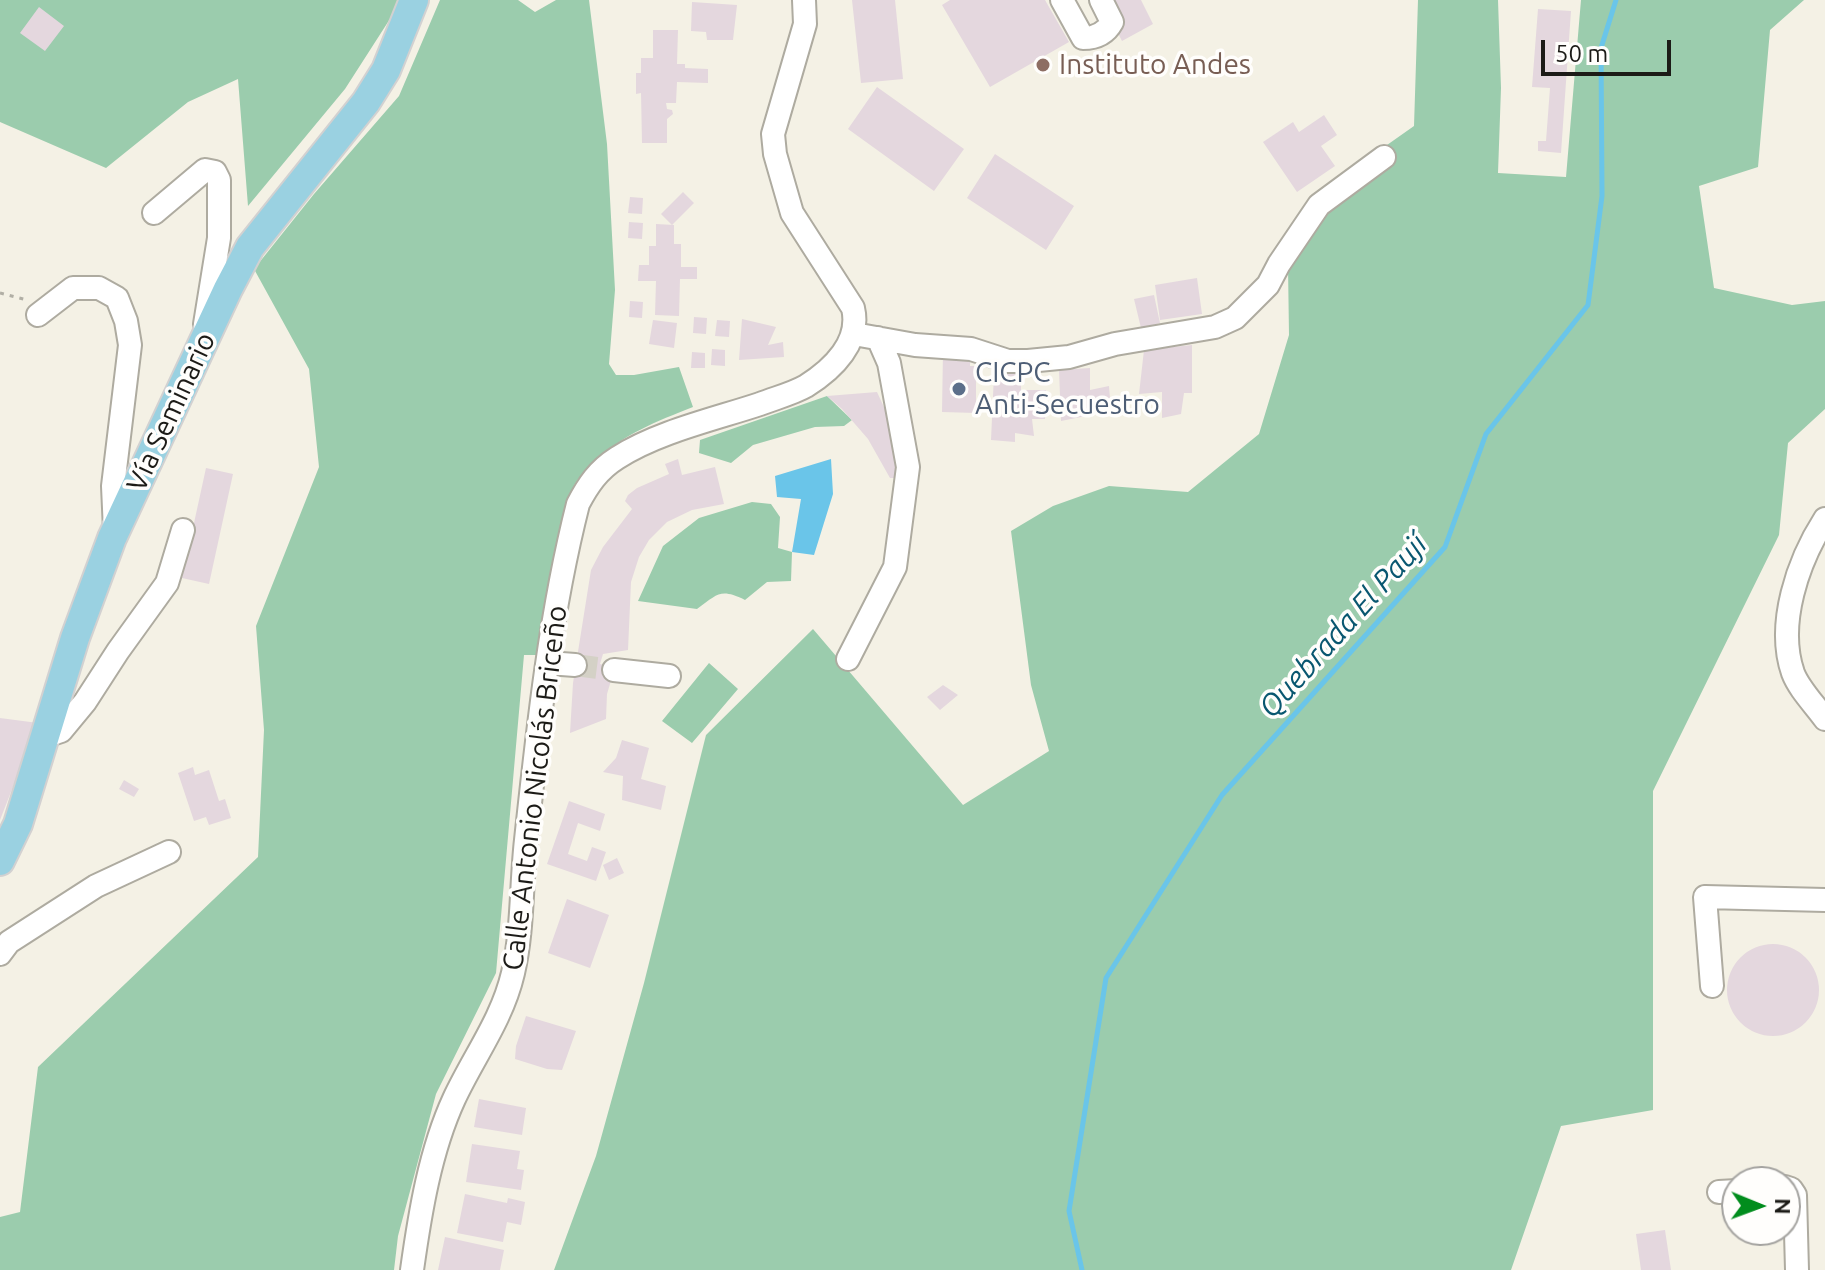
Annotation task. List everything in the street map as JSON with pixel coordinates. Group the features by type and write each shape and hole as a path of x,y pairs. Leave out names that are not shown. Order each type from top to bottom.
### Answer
{"main road":[{"name":"Vía Seminario","path":"0,861 18,824 75,638 115,533 250,247 376,87 395,51 414,0"}],"street":[{"path":"804,0 805,24 773,134 775,154 792,213 853,308 854,334 915,345 971,349 1008,361 1038,361 1069,357 1129,341 1215,327 1235,318 1268,285 1319,205 1384,157"},
{"path":"1062,0 1083,38 1092,38 1108,30 1112,22 1101,0"},
{"path":"154,213 205,170 215,172 219,180 219,238 201,349"},
{"path":"38,315 73,288 99,288 117,298 126,321 130,345 113,486 115,533"},
{"name":"Calle Antonio Nicolás Briceño","path":"412,1270 438,1144 453,1102 505,1004 513,976 519,948 522,881 548,663 578,504 591,480 619,457 806,386 840,357 852,342 854,334"},
{"path":"848,659 895,567 908,467 889,363 878,338"},
{"path":"1825,519 1811,540 1793,593 1787,643 1794,676 1825,719"},
{"path":"46,736 61,731 85,702 167,583 183,530"},
{"path":"548,663 575,665"},
{"path":"614,670 669,676"},
{"path":"0,954 9,942 96,886 169,852"},
{"path":"1712,986 1705,897 1825,900"},
{"path":"1796,1246 1797,1270"}],"green space":[{"path":"0,0 398,0 397,8 345,89 248,206 238,79 188,102 106,168 0,122"},
{"path":"440,0 518,0 535,12 556,0 589,0 607,144 615,290 609,364 616,375 679,367 693,407 653,423 618,443 588,468 572,490 545,655 524,655 496,973 436,1094 398,1236 394,1270 0,1270 0,1217 20,1212 38,1067 258,857 264,730 256,626 319,467 309,369 254,269 399,96"},
{"path":"1418,0 1498,0 1501,88 1498,173 1566,177 1581,0 1804,0 1770,30 1758,167 1699,186 1714,288 1792,305 1825,301 1825,409 1788,443 1779,535 1653,791 1653,1110 1561,1126 1511,1270 554,1270 596,1156 644,983 706,735 813,629 963,805 1049,751 1031,685 1011,531 1053,506 1109,486 1188,492 1259,434 1289,335 1288,266 1316,195 1414,126"},
{"path":"827,396 852,420 844,426 815,427 753,445 731,463 699,453 700,440"},
{"path":"752,502 771,504 780,517 778,548 792,552 791,581 767,582 745,600 720,594 697,609 638,601 663,546 699,518"},
{"path":"709,663 738,689 692,743 662,721"}],"water":[{"path":"831,459 833,494 814,555 792,552 801,499 777,497 775,476"}],"building":[{"path":"852,0 895,0 903,79 861,83"},
{"path":"950,0 1045,0 1069,42 990,87 942,5"},
{"path":"1101,0 1141,0 1153,24 1122,41"},
{"path":"692,2 737,5 733,40 707,40 706,32 691,31"},
{"path":"39,7 64,26 45,51 20,33"},
{"path":"1538,9 1571,11 1561,153 1538,151 1538,141 1546,141 1550,88 1532,87"},
{"path":"653,30 678,30 677,64 685,64 685,68 708,69 708,83 677,82 676,103 666,103 673,114 667,119 667,143 642,143 641,93 636,94 636,73 641,73 641,58 653,58"},
{"path":"877,87 964,149 934,191 848,129"},
{"path":"1324,115 1337,135 1321,146 1335,166 1297,192 1263,142 1293,122 1299,132"},
{"path":"995,154 1074,206 1046,250 967,198"},
{"path":"683,192 694,203 672,225 661,214"},
{"path":"630,197 643,198 642,214 628,213"},
{"path":"629,222 643,223 642,239 628,238"},
{"path":"656,224 674,225 674,244 681,244 681,267 697,267 697,279 680,279 679,316 655,315 656,281 638,281 639,265 649,265 649,246 656,246"},
{"path":"1197,278 1202,314 1160,320 1155,285"},
{"path":"1154,295 1160,323 1141,328 1134,299"},
{"path":"630,301 643,302 642,318 629,317"},
{"path":"694,317 707,318 706,334 693,333"},
{"path":"742,319 776,327 768,345 783,342 784,357 739,360"},
{"path":"653,320 677,323 674,348 649,344"},
{"path":"717,320 730,321 729,337 715,336"},
{"path":"1192,345 1192,393 1184,393 1181,414 1162,418 1162,392 1139,394 1144,350"},
{"path":"712,349 725,350 725,366 711,365"},
{"name":"CICPC Anti-Secuestro","path":"943,351 970,351 970,366 976,366 976,413 942,412"},
{"path":"692,352 705,353 705,368 691,368"},
{"path":"1090,368 1090,390 1109,386 1111,411 1061,421 1059,370"},
{"path":"994,374 1021,374 1021,390 1046,390 1045,419 1032,419 1034,436 1015,433 1015,442 991,440"},
{"path":"877,392 895,431 898,478 890,478 868,439 827,396"},
{"path":"678,459 682,475 715,467 724,504 692,510 667,522 649,540 639,557 631,582 628,650 603,654 600,664 615,667 607,694 606,719 570,733 573,683 591,570 603,547 632,509 625,501 628,495 669,474 665,464"},
{"path":"206,468 233,474 209,584 182,578"},
{"path":"943,685 958,695 940,710 927,697"},
{"path":"0,718 38,723 0,820"},
{"path":"622,740 649,748 641,779 666,786 661,810 622,800 623,776 603,772 616,758"},
{"path":"193,767 195,775 209,770 219,801 225,799 231,818 209,825 206,817 194,821 178,773"},
{"path":"124,780 139,789 134,797 119,789"},
{"path":"569,801 605,814 600,831 578,823 568,854 587,861 592,847 606,852 596,881 547,864"},
{"path":"617,858 624,873 609,880 603,865"},
{"path":"567,899 609,915 590,968 548,953"},
{"path":"1773,944 1790,948 1805,958 1815,973 1819,990 1815,1007 1805,1022 1790,1032 1773,1036 1756,1032 1741,1022 1731,1007 1727,990 1731,973 1741,958 1756,948"},
{"path":"526,1016 576,1031 562,1070 547,1069 515,1059"},
{"path":"479,1099 526,1108 522,1135 474,1127"},
{"path":"472,1144 520,1151 517,1169 524,1170 521,1190 466,1182"},
{"path":"465,1194 507,1203 508,1198 525,1202 521,1225 507,1222 503,1242 457,1233"},
{"path":"1665,1230 1671,1270 1641,1270 1636,1234"},
{"path":"445,1237 504,1250 500,1270 438,1270"}],"waterway":[{"name":"Quebrada El Paují","path":"1082,1270 1069,1211 1106,978 1222,795 1445,547 1486,434 1588,305 1602,196 1601,48 1616,0"}],"tunnel":[{"path":"575,665 614,670"}],"place":[{"name":"Instituto Andes","path":"1043,65"},
{"name":"CICPC Anti-Secuestro","path":"959,389"}]}
